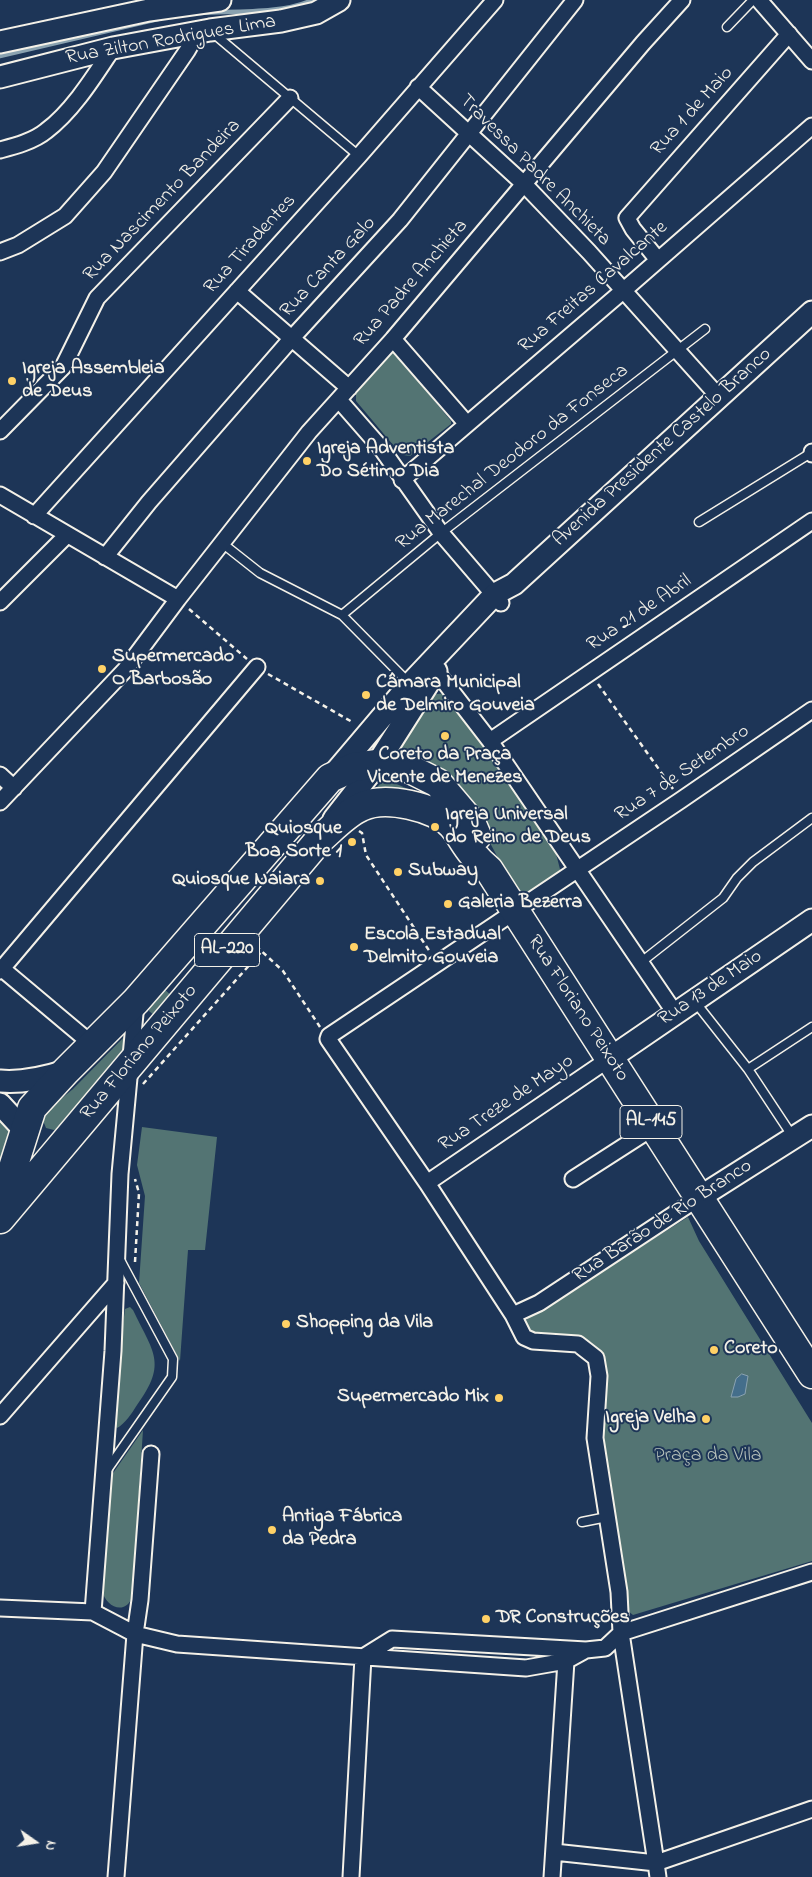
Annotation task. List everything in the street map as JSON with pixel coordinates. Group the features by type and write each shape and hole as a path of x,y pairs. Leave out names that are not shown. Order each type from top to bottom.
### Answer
{"highway":[{"name":"Rua Floriano Peixoto","path":"330,778 354,767 376,764 408,768 438,783 471,822 489,870"},
{"name":"AL-220","path":"0,1192 11,1174 32,1108 136,1001 330,778"},
{"name":"Rua Floriano Peixoto","path":"0,1219 319,840 362,806 373,803 400,803 431,810 451,824 473,854 489,870 812,1374"},
{"path":"229,895 248,925"},
{"path":"24,1130 32,1135 50,1138 78,1128"}],"street":[{"path":"0,42 149,10 220,0"},
{"name":"Rua Zilton Rodrigues Lima","path":"0,77 114,48 204,31 281,22 316,12 339,0"},
{"name":"Rua Tiradentes","path":"34,516 359,156 495,0"},
{"name":"Rua Canta Galo","path":"106,557 149,502 292,338 400,220 575,0"},
{"name":"Rua Padre Anchieta","path":"0,802 125,670 309,432 393,338 682,0"},
{"path":"760,1 812,60"},
{"path":"0,252 18,245 65,216 104,172 187,51 204,31"},
{"name":"Rua 1 de Maio","path":"658,260 633,230 627,218 789,34"},
{"path":"0,150 45,132 60,119 114,48"},
{"name":"Travessa Padre Anchieta","path":"418,87 524,184 624,290 719,397"},
{"name":"Rua Nascimento Bandeira","path":"0,431 63,367 97,298 290,98"},
{"name":"Rua Freitas Cavalcante","path":"402,480 812,126"},
{"path":"237,291 349,388"},
{"name":"Avenida Presidente Castelo Branco","path":"330,778 410,684 514,584 812,312"},
{"path":"393,338 467,424"},
{"path":"339,400 380,448 441,533 498,599"},
{"path":"0,495 178,599"},
{"name":"Rua 21 de Abril","path":"490,741 812,521"},
{"path":"0,602 67,535"},
{"name":"Avenida Presidente Castelo Branco","path":"319,840 376,764 436,671 498,599"},
{"path":"93,1045 1,969 257,668"},
{"path":"436,671 490,741 675,1013"},
{"name":"Rua 7 de Setembro","path":"328,1039 329,1036 811,714"},
{"path":"0,775 14,788"},
{"name":"Rua 13 de Maio","path":"609,1059 812,920"},
{"path":"93,1612 113,1351 120,1174 136,1001"},
{"path":"328,1039 427,1183 513,1315 524,1337 533,1341 578,1344 596,1358 599,1376 596,1438 619,1592 621,1633 657,1870"},
{"name":"Rua Treze de Mayo","path":"427,1183 609,1059"},
{"path":"0,1081 14,1082 38,1079 66,1071"},
{"path":"0,1104 24,1130"},
{"path":"573,1179 654,1127"},
{"name":"Rua Barão de Rio Branco","path":"513,1315 539,1303 806,1131"},
{"path":"0,1416 116,1283"},
{"path":"116,1877 151,1454"},
{"path":"362,1658 392,1639 586,1650 606,1648 621,1633 812,1572"},
{"path":"0,1608 93,1612 135,1634 177,1644 362,1658 526,1668 566,1661 586,1650"},
{"path":"351,1877 362,1658"},
{"path":"552,1877 566,1661"},
{"path":"554,1852 657,1870 812,1809"}],"lane":[{"path":"727,27 760,1"},
{"path":"204,31 290,98 359,156"},
{"name":"Rua Marechal Deodoro da Fonseca","path":"342,615 441,533 704,329"},
{"path":"699,522 812,453"},
{"path":"222,543 260,573 342,615 410,684"},
{"path":"640,963 722,898 737,878 753,862 812,818"},
{"path":"695,1001 748,1069 806,1131"},
{"path":"748,1069 812,1027"},
{"path":"104,1473 172,1377 173,1358 117,1254"},
{"path":"582,1522 607,1517"}],"path":[{"path":"590,673 681,800"},
{"path":"342,820 362,833 366,855 438,963"},
{"path":"248,925 262,951 283,971 328,1039"},
{"path":"142,1093 143,1083 262,951"},
{"path":"134,1176 139,1192 134,1271"}],"green space":[{"path":"391,352 396,354 451,421 451,424 410,456 399,452 356,401 356,390"},
{"path":"447,693 553,842 562,877 526,901 519,898 488,839 396,753 428,695"},
{"path":"385,779 415,792 372,792"},
{"path":"163,988 173,997 155,1016 149,1011 150,1005"},
{"path":"126,1035 122,1054 60,1128 54,1130 46,1128 42,1118 44,1113 73,1089"},
{"path":"0,1113 12,1128 0,1187"},
{"path":"142,1127 217,1137 205,1250 188,1250 180,1361 139,1283 145,1196 137,1165"},
{"name":"Praça da Vila","path":"688,1217 699,1241 812,1423 812,1561 633,1615 627,1608 603,1444 602,1425 606,1391 604,1359 600,1351 592,1343 582,1338 540,1334 531,1330 524,1323 527,1319"},
{"path":"130,1307 151,1347 155,1368 147,1391 128,1418 117,1428 114,1425 123,1324 125,1309"},
{"path":"143,1430 132,1598 129,1603 120,1608 107,1601 102,1590 109,1479"}],"water":[{"path":"742,1374 748,1376 745,1394 731,1397 736,1379"}],"waterway":[{"path":"200,13 273,10 287,8 312,0"},
{"path":"0,56 158,19"}],"place":[{"name":"Igreja Assembleia de Deus","path":"12,381"},
{"name":"Igreja Adventista Do Sétimo Dia","path":"307,461"},
{"name":"Supermercado O Barbosão","path":"102,669"},
{"name":"Câmara Municipal de Delmiro Gouveia","path":"366,695"},
{"name":"Coreto da Praça Vicente de Menezes","path":"445,736"},
{"name":"Igreja Universal do Reino de Deus","path":"435,827"},
{"name":"Quiosque Boa Sorte 1","path":"352,842"},
{"name":"Subway","path":"398,872"},
{"name":"Quiosque Naiara","path":"320,881"},
{"name":"Galeria Bezerra","path":"448,904"},
{"name":"Escola Estadual Delmito Gouveia","path":"354,947"},
{"name":"Shopping da Vila","path":"286,1324"},
{"name":"Coreto","path":"714,1350"},
{"name":"Supermercado Mix","path":"499,1398"},
{"name":"Igreja Velha","path":"706,1419"},
{"name":"Antiga Fábrica da Pedra","path":"272,1530"},
{"name":"DR Construções","path":"486,1619"}]}
